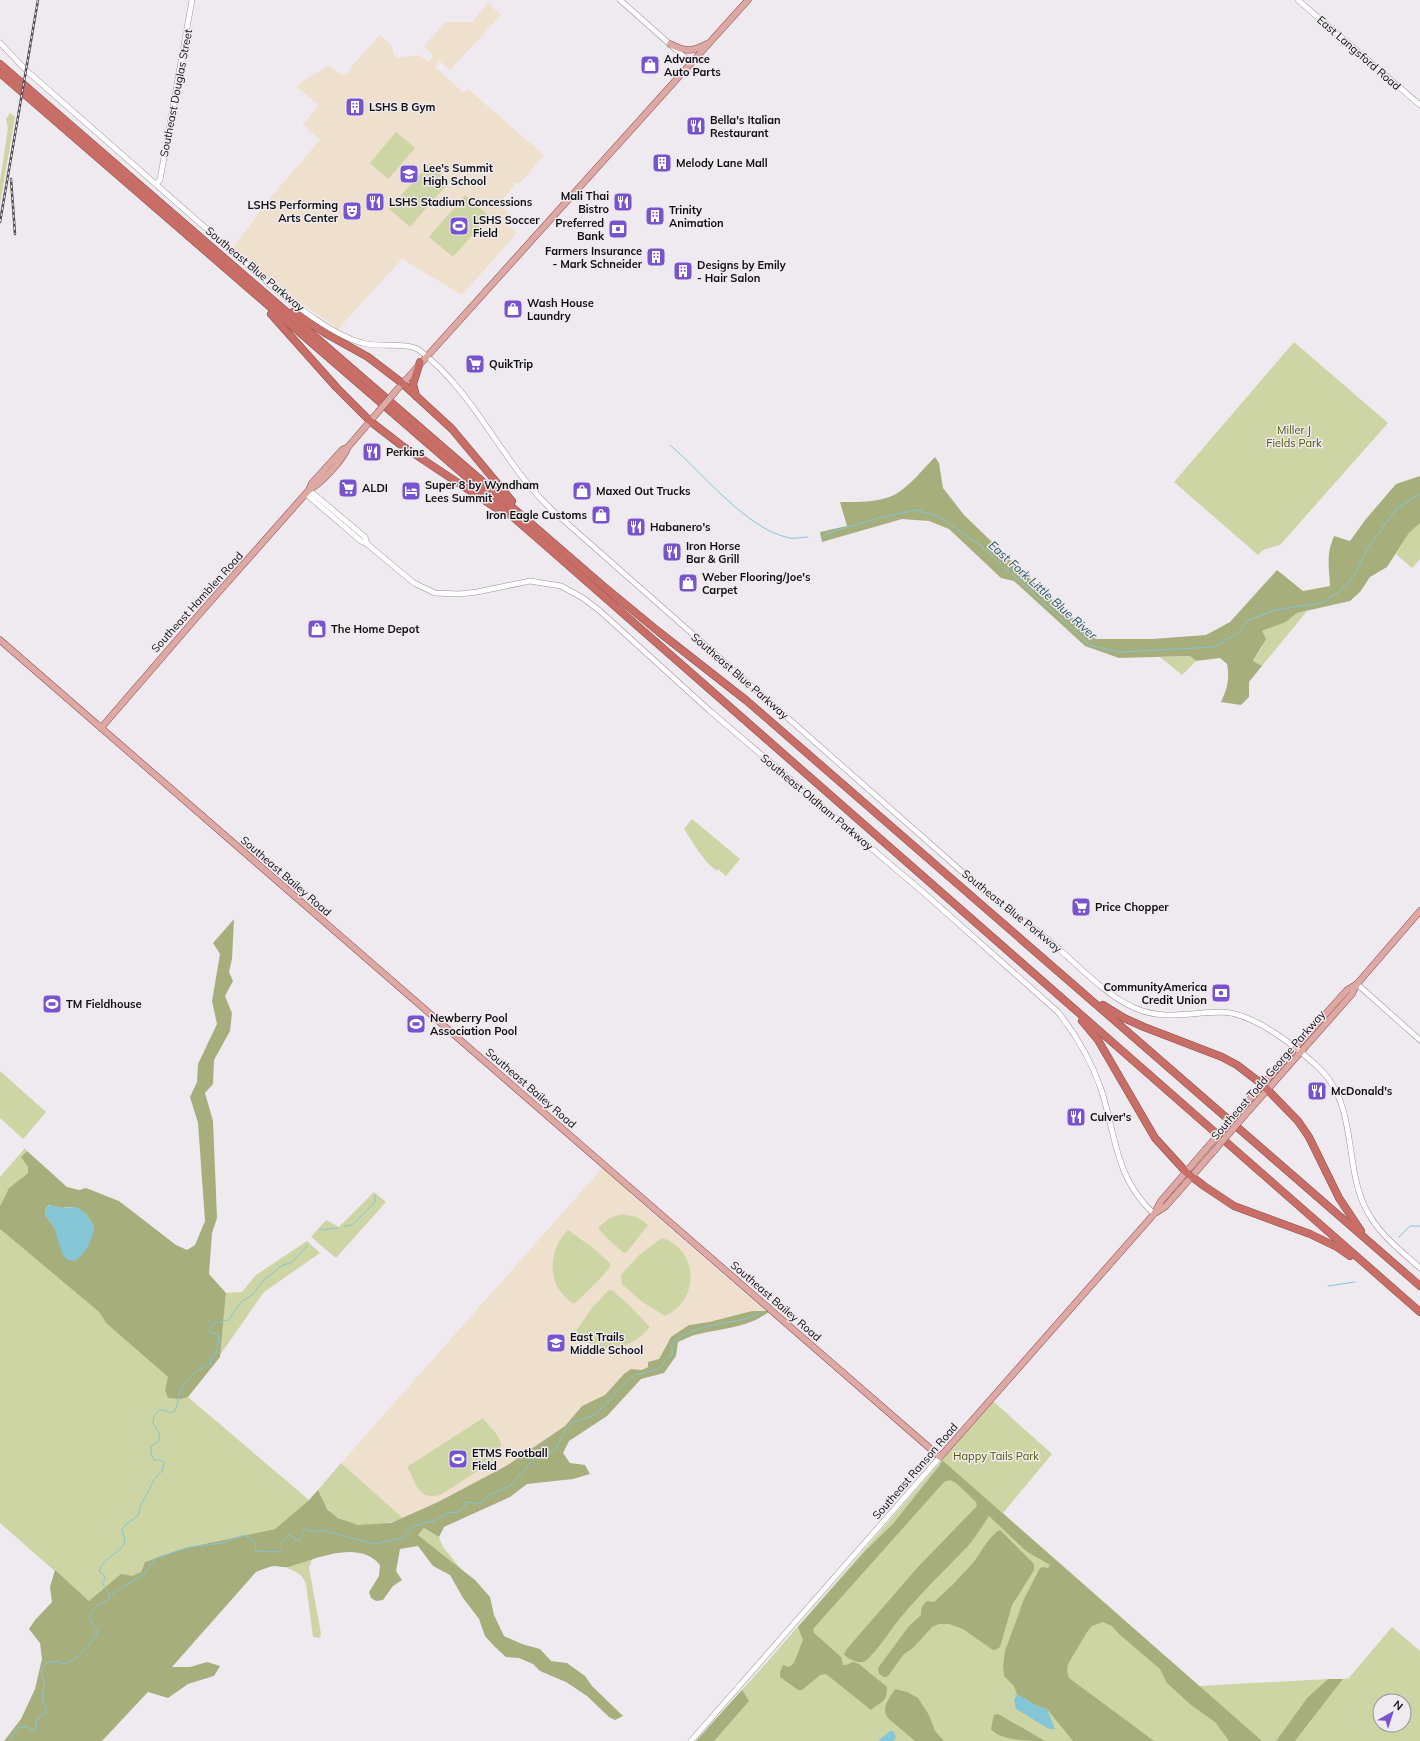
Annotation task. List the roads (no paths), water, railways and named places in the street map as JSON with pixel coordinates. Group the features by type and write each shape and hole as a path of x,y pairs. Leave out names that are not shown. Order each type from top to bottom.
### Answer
{"highway":[{"path":"0,60 12,79"},
{"path":"0,64 12,79 233,276 544,544 1420,1312"},
{"path":"0,74 12,79 243,274 659,632 753,706 1420,1286"},
{"path":"0,77 12,79"},
{"path":"243,274 248,274 296,314 325,333 368,356 402,383 452,429 504,493 535,523 538,529"},
{"path":"233,276 234,280 271,314 337,388 370,421 401,445 492,505 537,542 544,544"},
{"path":"416,396 413,384 414,376 420,362"},
{"path":"1029,969 1030,973 1077,1016 1098,1040 1155,1138 1189,1174 1234,1206 1296,1228 1323,1240 1354,1258 1369,1271 1375,1272"},
{"path":"1078,989 1083,990 1109,1010 1124,1018 1222,1057 1237,1065 1265,1087 1298,1121 1309,1137 1339,1198 1352,1219 1389,1259"}],"main road":[{"name":"Southeast Hamblen Road","path":"101,728 202,611 308,492 316,480 342,450 348,447 420,362 459,321 748,0"},
{"path":"670,44 680,49 689,51 710,42"},
{"name":"Southeast Bailey Road","path":"0,640 940,1458"},
{"name":"Southeast Todd George Parkway","path":"1189,1174 1214,1151 1245,1115 1295,1049 1347,990 1356,984 1418,913"},
{"name":"Southeast Todd George Parkway","path":"1265,1087 1301,1053 1352,994 1356,984"},
{"name":"Southeast Ranson Road","path":"940,1458 1154,1214 1161,1201 1189,1174 1205,1150 1240,1110 1265,1087"}],"street":[{"name":"Southeast Douglas Street","path":"156,184 160,180 192,0"},
{"path":"620,0 691,63"},
{"name":"East Langsford Road","path":"1298,0 1420,105"},
{"name":"Southeast Blue Parkway","path":"0,43 27,71 275,289 319,321 348,338 361,343 383,346 412,347 426,356 461,391 520,476 552,510 985,892 1004,908 1030,924 1117,998 1136,1009 1161,1015 1223,1012 1238,1015 1267,1028 1301,1053 1323,1072 1337,1093 1342,1106 1360,1194 1370,1218 1388,1239 1420,1268"},
{"name":"Southeast Oldham Parkway","path":"308,492 365,537 367,544 414,583 435,593 459,594 477,592 530,581 561,586 583,598 600,611 706,707 924,893 1058,1012 1076,1035 1089,1059 1101,1090 1118,1158 1129,1184 1141,1202 1154,1214"},
{"path":"1356,984 1420,1040"},
{"name":"Southeast Ranson Road","path":"691,1741 940,1458"}],"water":[{"path":"50,1205 61,1208 77,1207 86,1214 94,1227 92,1238 88,1246 83,1254 75,1261 66,1259 62,1253 54,1227 45,1215 46,1208"},
{"path":"1017,1694 1035,1705 1047,1709 1055,1729 1049,1729 1016,1709 1014,1700"},
{"path":"890,1731 893,1731 896,1736 894,1741 878,1741"}],"waterway":[{"name":"East Fork Little Blue River","path":"670,445 726,499 758,524 774,533 790,538 808,537"},
{"name":"East Fork Little Blue River","path":"821,537 834,531 875,519 915,510 938,516 980,545 1090,645 1119,652 1214,647 1238,633 1249,620 1275,610 1322,603 1340,591 1353,577 1367,549 1397,508 1420,494"},
{"path":"345,1226 352,1225 375,1202 375,1195"},
{"path":"1399,1237 1410,1226 1420,1226"},
{"path":"320,1230 338,1228"},
{"path":"9,1741 18,1727 26,1727 32,1730 36,1728 36,1720 46,1713 46,1708 43,1701 44,1680 42,1676 42,1671 45,1664 48,1662 60,1662 64,1664 74,1659 88,1646 98,1631 93,1625 90,1615 93,1609 108,1600 110,1595 102,1583 105,1579 104,1575 99,1571 104,1562 124,1544 125,1540 122,1530 127,1523 138,1515 141,1505 155,1478 162,1471 164,1462 154,1460 151,1453 151,1446 158,1442 160,1435 153,1423 154,1416 159,1410 165,1410 170,1413 175,1411 180,1392 184,1385 194,1374 211,1363 210,1358 216,1354 219,1340 218,1334 211,1333 209,1329 214,1323 229,1320 240,1303 252,1295 264,1280 281,1266 292,1262 307,1246"},
{"path":"1328,1286 1355,1282"},
{"path":"110,1595 144,1574 156,1558 190,1547 223,1543 244,1535 255,1541 256,1551 281,1552 282,1542 289,1535 299,1541 305,1529 313,1532 322,1530 374,1544 403,1538 414,1526 433,1521 450,1512 456,1513 463,1508 467,1502 481,1504 489,1495 510,1486 533,1460 556,1449 566,1429 571,1423 595,1415 628,1380 635,1375 658,1369 667,1357 672,1355 672,1344 681,1337 702,1328 737,1321 759,1314"}],"railway":[{"path":"0,222 38,0"},
{"path":"11,179 15,234"}],"place":[{"name":"Advance Auto Parts","path":"650,65"},
{"name":"LSHS B Gym","path":"355,107"},
{"name":"Bella's Italian Restaurant","path":"696,126"},
{"name":"Melody Lane Mall","path":"662,163"},
{"name":"Lee's Summit High School","path":"409,174"},
{"name":"LSHS Stadium Concessions","path":"375,202"},
{"name":"Mali Thai Bistro","path":"623,202"},
{"name":"LSHS Performing Arts Center","path":"352,211"},
{"name":"Trinity Animation","path":"655,216"},
{"name":"LSHS Soccer Field","path":"459,226"},
{"name":"Preferred Bank","path":"618,229"},
{"name":"Farmers Insurance - Mark Schneider","path":"656,257"},
{"name":"Designs by Emily - Hair Salon","path":"683,271"},
{"name":"Wash House Laundry","path":"513,309"},
{"name":"QuikTrip","path":"475,364"},
{"name":"Perkins","path":"372,452"},
{"name":"ALDI","path":"348,488"},
{"name":"Super 8 by Wyndham Lees Summit","path":"411,491"},
{"name":"Maxed Out Trucks","path":"582,491"},
{"name":"Iron Eagle Customs","path":"601,515"},
{"name":"Habanero's","path":"636,527"},
{"name":"Iron Horse Bar & Grill","path":"672,552"},
{"name":"Weber Flooring/Joe's Carpet","path":"688,583"},
{"name":"The Home Depot","path":"317,629"},
{"name":"Price Chopper","path":"1081,907"},
{"name":"CommunityAmerica Credit Union","path":"1221,993"},
{"name":"TM Fieldhouse","path":"52,1004"},
{"name":"Newberry Pool Association Pool","path":"416,1024"},
{"name":"McDonald's","path":"1317,1091"},
{"name":"Culver's","path":"1076,1117"},
{"name":"East Trails Middle School","path":"556,1343"},
{"name":"ETMS Football Field","path":"458,1459"}],"park label":[{"name":"Miller J Fields Park","path":"1294,436"},
{"name":"Happy Tails Park","path":"996,1456"}]}
